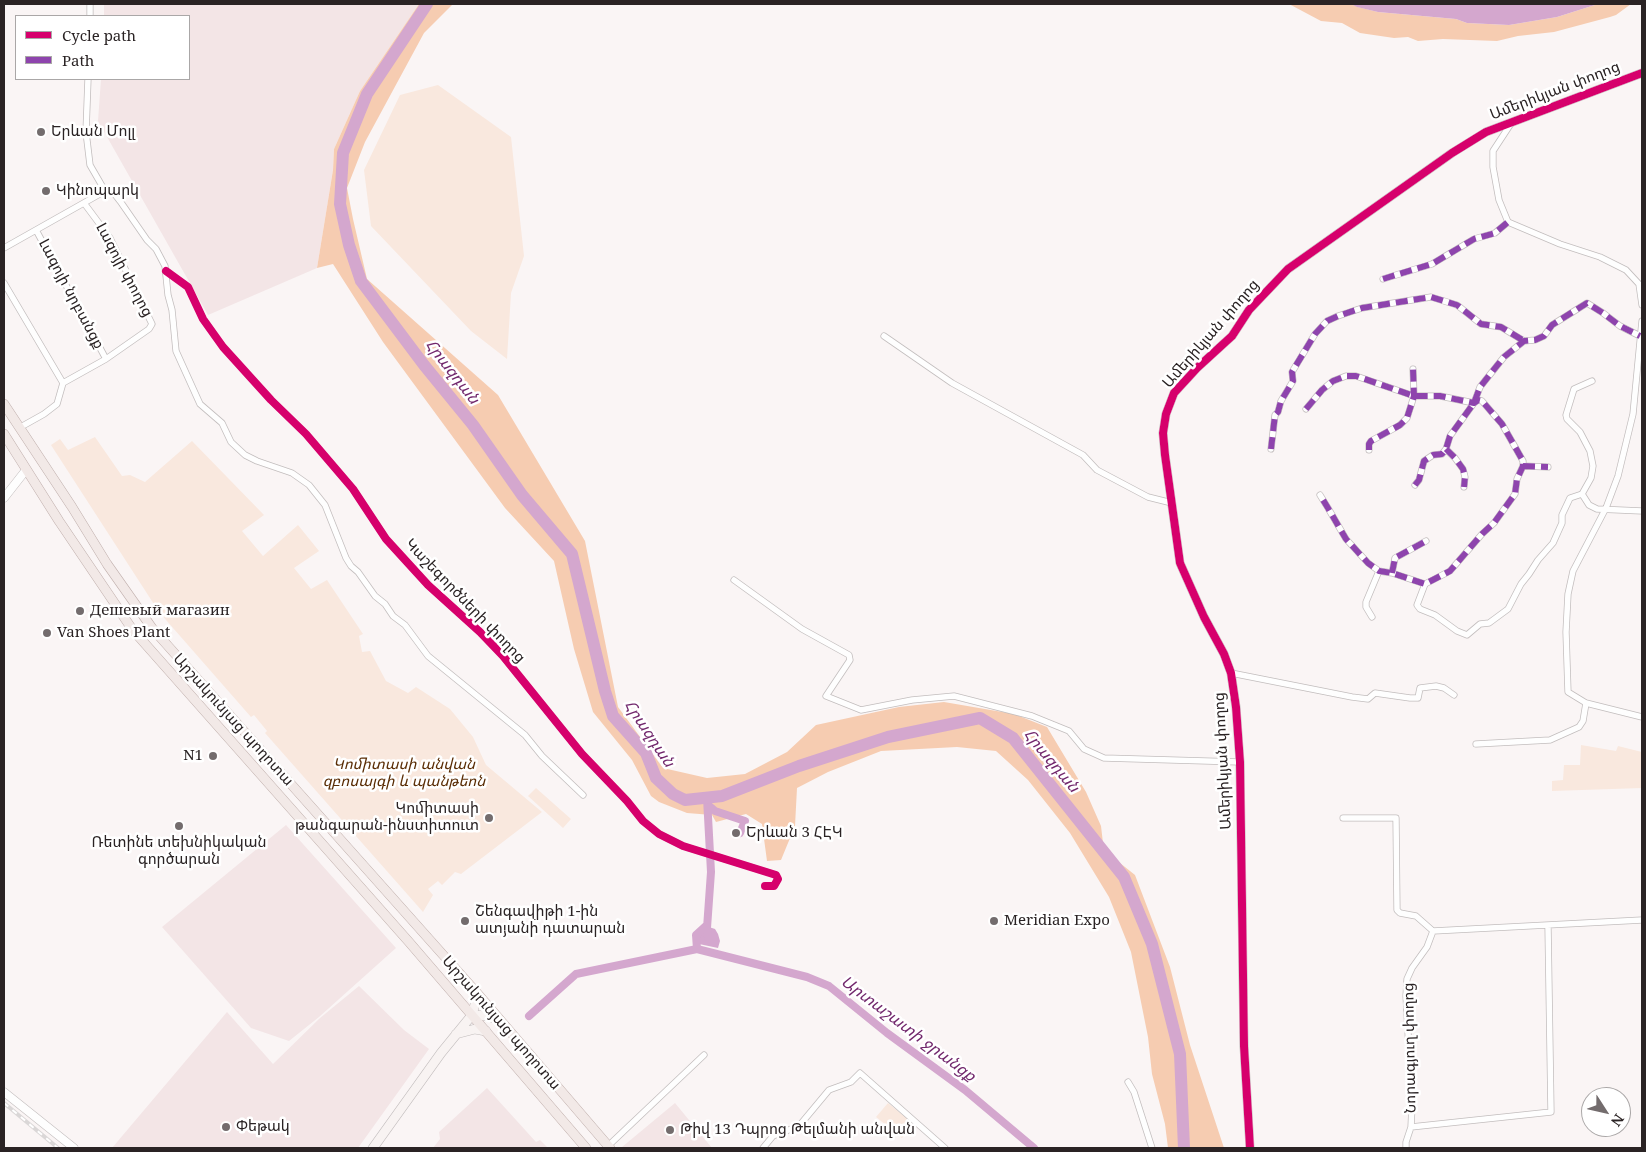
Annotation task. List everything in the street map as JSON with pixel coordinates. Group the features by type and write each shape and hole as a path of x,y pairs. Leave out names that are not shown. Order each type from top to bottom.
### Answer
{"main road":[{"name":"Արշակունյաց պողոտա","path":"4,404 107,564 152,628 472,988 609,1147"},
{"name":"Արշակունյաց պողոտա","path":"4,434 59,521 132,629 410,942 586,1148"},
{"path":"373,1148 458,1031 472,1015 476,1001 472,988"},
{"path":"472,1015 488,1016 499,1020"},
{"path":"458,1031 475,1029 486,1031"}],"street":[{"name":"Ամերիկյան փողոց","path":"1250,1148 1244,1037 1240,762 1236,707 1230,673 1224,654 1204,617 1180,563 1163,433 1166,414 1174,393 1232,336 1249,310 1288,269 1452,153 1486,132 1642,73"},
{"path":"4,248 105,191 90,165 86,132 88,80"},
{"path":"1512,121 1493,151 1493,167 1499,200 1508,222 1626,270 1639,284 1642,305"},
{"name":"Կաշեգործների փողոց","path":"105,191 113,192 120,201 147,240 156,249 166,271 176,351 200,404 222,423 231,442 246,455 257,461 292,473 309,484 325,505 346,558 375,596 385,604 393,616 405,625 428,656 525,735 542,756 582,795"},
{"name":"Լազոյի փողոց","path":"63,383 106,359 149,329 152,324 102,225 84,203"},
{"path":"1383,279 1432,264 1474,238 1495,232 1508,222"},
{"name":"Լազոյի նրբանցք","path":"36,230 106,359"},
{"name":"Կաշեգործների փողոց","path":"166,271 188,287 203,319 245,372 306,434 353,489 386,539 428,585 480,632 503,656 582,754 627,801 643,821 659,834 683,846 735,864 776,875 778,879 774,886 765,886"},
{"path":"4,283 63,383 57,404 44,414 18,428"},
{"path":"1271,449 1275,414 1293,381 1292,372 1315,334 1327,322 1338,316 1362,308 1431,297 1457,305 1481,324 1501,328 1524,341"},
{"path":"1415,485 1419,480 1424,460 1442,454 1446,449 1452,432 1474,403 1480,387 1504,357 1524,341 1535,340 1544,336 1552,325 1587,304 1620,326 1640,336"},
{"path":"1642,321 1638,379 1633,414 1618,476 1606,508 1573,571 1568,594 1566,632 1568,692 1586,703 1642,717"},
{"path":"884,336 952,383 1083,455 1097,470 1148,497 1172,503"},
{"path":"1369,450 1368,444 1400,425 1407,418 1414,396 1413,369"},
{"path":"1306,409 1322,390 1333,381 1346,376 1356,376 1414,396 1440,396 1474,403 1478,400 1491,409 1521,456 1523,466 1518,476 1514,498 1450,571 1425,584 1417,605 1420,610 1435,615 1457,631 1466,635 1480,624 1493,620 1508,609 1520,584 1553,543 1570,498 1585,491 1594,466 1586,441 1567,419 1566,415 1574,389 1592,381"},
{"path":"1446,449 1463,470 1465,476 1464,487"},
{"path":"1523,466 1548,467"},
{"path":"4,498 26,470"},
{"path":"1582,494 1589,504 1597,508 1642,511"},
{"path":"1320,496 1346,539 1360,557 1379,571 1392,573 1425,584"},
{"path":"1392,573 1394,558 1426,541"},
{"path":"1372,617 1366,608 1366,602 1379,571"},
{"name":"Ամերիկյան փողոց","path":"734,580 802,629 849,655 850,660 826,696 861,710 912,700 954,696 1032,716 1068,731 1084,749 1104,758 1240,762"},
{"path":"1230,673 1368,699 1375,693 1418,698 1420,688 1436,686 1444,688 1454,695"},
{"path":"1476,744 1550,740 1579,726 1583,721 1586,703"},
{"path":"1344,818 1396,818 1397,910 1400,913 1416,916 1433,932 1642,920"},
{"path":"1411,1127 1551,1112 1548,926"},
{"name":"Նորագյուղ փողոց","path":"1406,1148 1411,1127 1412,1106 1406,996 1408,979 1412,968 1427,947 1433,932"},
{"path":"609,1147 704,1055"},
{"path":"763,1148 774,1136 799,1126 829,1090 851,1082 860,1073 946,1148"},
{"path":"1128,1082 1134,1092 1152,1148"},
{"path":"4,1092 74,1148"}],"shaded area":[{"path":"104,4 419,4 360,91 334,149 333,170 317,268 208,315 98,121 101,80 190,80 190,15 104,15"},
{"path":"419,4 453,4 424,33 365,142 347,188 367,279 498,395 585,541 618,707 663,768 707,778 745,774 787,752 816,725 899,707 944,702 1014,714 1047,727 1086,792 1101,826 1103,843 1115,859 1135,875 1170,967 1190,1045 1224,1148 1168,1148 1165,1124 1152,1074 1148,1037 1131,952 1109,897 1070,833 1028,780 996,751 957,747 881,751 828,772 797,788 795,826 781,860 767,861 762,824 746,814 716,822 712,815 687,813 659,802 651,796 632,760 593,712 574,649 554,561 505,508 383,342 333,264 317,268 333,170 334,149 360,91"},
{"path":"1289,4 1351,4 1378,12 1456,19 1467,23 1509,25 1557,17 1598,4 1631,4 1616,15 1554,32 1518,36 1497,41 1443,39 1418,41 1408,37 1394,38 1360,33 1342,23 1321,21"},
{"path":"1351,4 1598,4 1557,17 1509,25 1467,23 1456,19 1378,12"},
{"path":"286,825 396,948 319,1017 289,1041 251,1028 162,927"},
{"path":"709,927 715,929 718,934 720,941 718,948 699,944 700,935"},
{"path":"359,986 404,1030 429,1049 358,1148 112,1148 227,1012 273,1064 320,1018"},
{"path":"487,1088 536,1142 540,1140 548,1148 433,1148 440,1139 439,1132"},
{"path":"675,1103 712,1148 622,1147"}],"green space":[{"path":"438,85 511,137 524,256 511,293 507,359 471,331 371,226 364,170 400,95"},
{"name":"Կոմիտասի անվան զբոսայգի և պանթեոն","path":"95,437 122,476 130,475 145,482 192,441 264,515 242,531 263,556 298,525 319,551 294,568 311,589 327,580 363,634 359,636 362,652 370,651 386,681 408,693 416,687 450,709 473,737 486,765 542,812 461,874 455,872 442,885 438,881 428,889 433,895 423,912 265,733 267,731 254,715 251,717 159,612 51,445 60,439 68,450"},
{"path":"1581,745 1616,751 1618,746 1642,752 1642,788 1552,791 1552,781 1563,780 1564,765 1580,765"},
{"path":"536,788 571,819 563,828 528,796"},
{"path":"888,1103 914,1124 902,1138 876,1117"}],"waterway":[{"name":"Հրազդան","path":"427,4 367,94 343,153 340,204 349,245 361,281 424,365 473,425 522,495 572,554 605,691 613,716 646,753 656,778 673,794 685,800 722,796 799,766 888,737 980,718 1013,738 1124,877 1152,944 1180,1054 1184,1148"},
{"path":"707,798 711,872 708,937"},
{"path":"708,805 715,811 745,821 740,833"},
{"path":"697,949 696,935 707,925"},
{"name":"Արտաշատի ջրանցք","path":"529,1016 576,974 697,949 807,977 829,986 887,1033 965,1090 1034,1148"}],"railway":[{"path":"4,1103 58,1148"}],"marked path":[{"path":"1383,279 1432,264 1474,239 1495,233 1508,222"},
{"path":"1271,449 1275,415 1293,381 1292,372 1315,334 1327,321 1338,316 1362,308 1431,297 1457,305 1481,324 1501,327 1524,341"},
{"path":"1415,485 1419,480 1424,461 1433,455 1442,454 1446,449 1450,436 1474,403 1480,387 1504,357 1524,341 1535,340 1544,336 1552,325 1587,303 1620,326 1640,336"},
{"path":"1369,450 1371,441 1400,425 1407,418 1414,396 1413,369"},
{"path":"1306,409 1322,390 1333,381 1346,376 1356,376 1414,396 1440,396 1474,403 1478,400 1482,401 1502,424 1523,461 1523,466 1517,479 1515,494 1494,523 1450,571 1425,584 1392,573 1379,571 1368,563 1346,539 1320,495"},
{"path":"1446,449 1463,469 1465,477 1464,487"},
{"path":"1523,466 1548,467"},
{"path":"1392,573 1395,558 1426,541"}],"cycle path":[{"path":"1250,1148 1244,1046 1240,762 1236,707 1231,673 1224,654 1204,617 1180,563 1165,455 1163,433 1166,414 1174,393 1197,368 1232,336 1249,310 1288,269 1452,153 1486,132 1642,73"},
{"path":"166,271 188,287 203,319 223,347 271,400 306,434 353,489 386,539 428,585 480,632 503,656 582,754 627,801 643,821 659,834 683,846 776,875 778,879 774,886 765,886"}],"place":[{"name":"Երևան Մոլլ","path":"41,132"},
{"name":"Կինոպարկ","path":"46,191"},
{"name":"Дешевый магазин","path":"80,611"},
{"name":"Van Shoes Plant","path":"47,633"},
{"name":"N1","path":"213,756"},
{"name":"Կոմիտասի թանգարան-ինստիտուտ","path":"489,818"},
{"name":"Ռետինե տեխնիկական գործարան","path":"179,826"},
{"name":"Երևան 3 ՀԷԿ","path":"736,833"},
{"name":"Շենգավիթի 1-ին ատյանի դատարան","path":"465,921"},
{"name":"Meridian Expo","path":"994,921"},
{"name":"Փեթակ","path":"226,1127"},
{"name":"Թիվ 13 Դպրոց Թելմանի անվան","path":"670,1130"}]}
